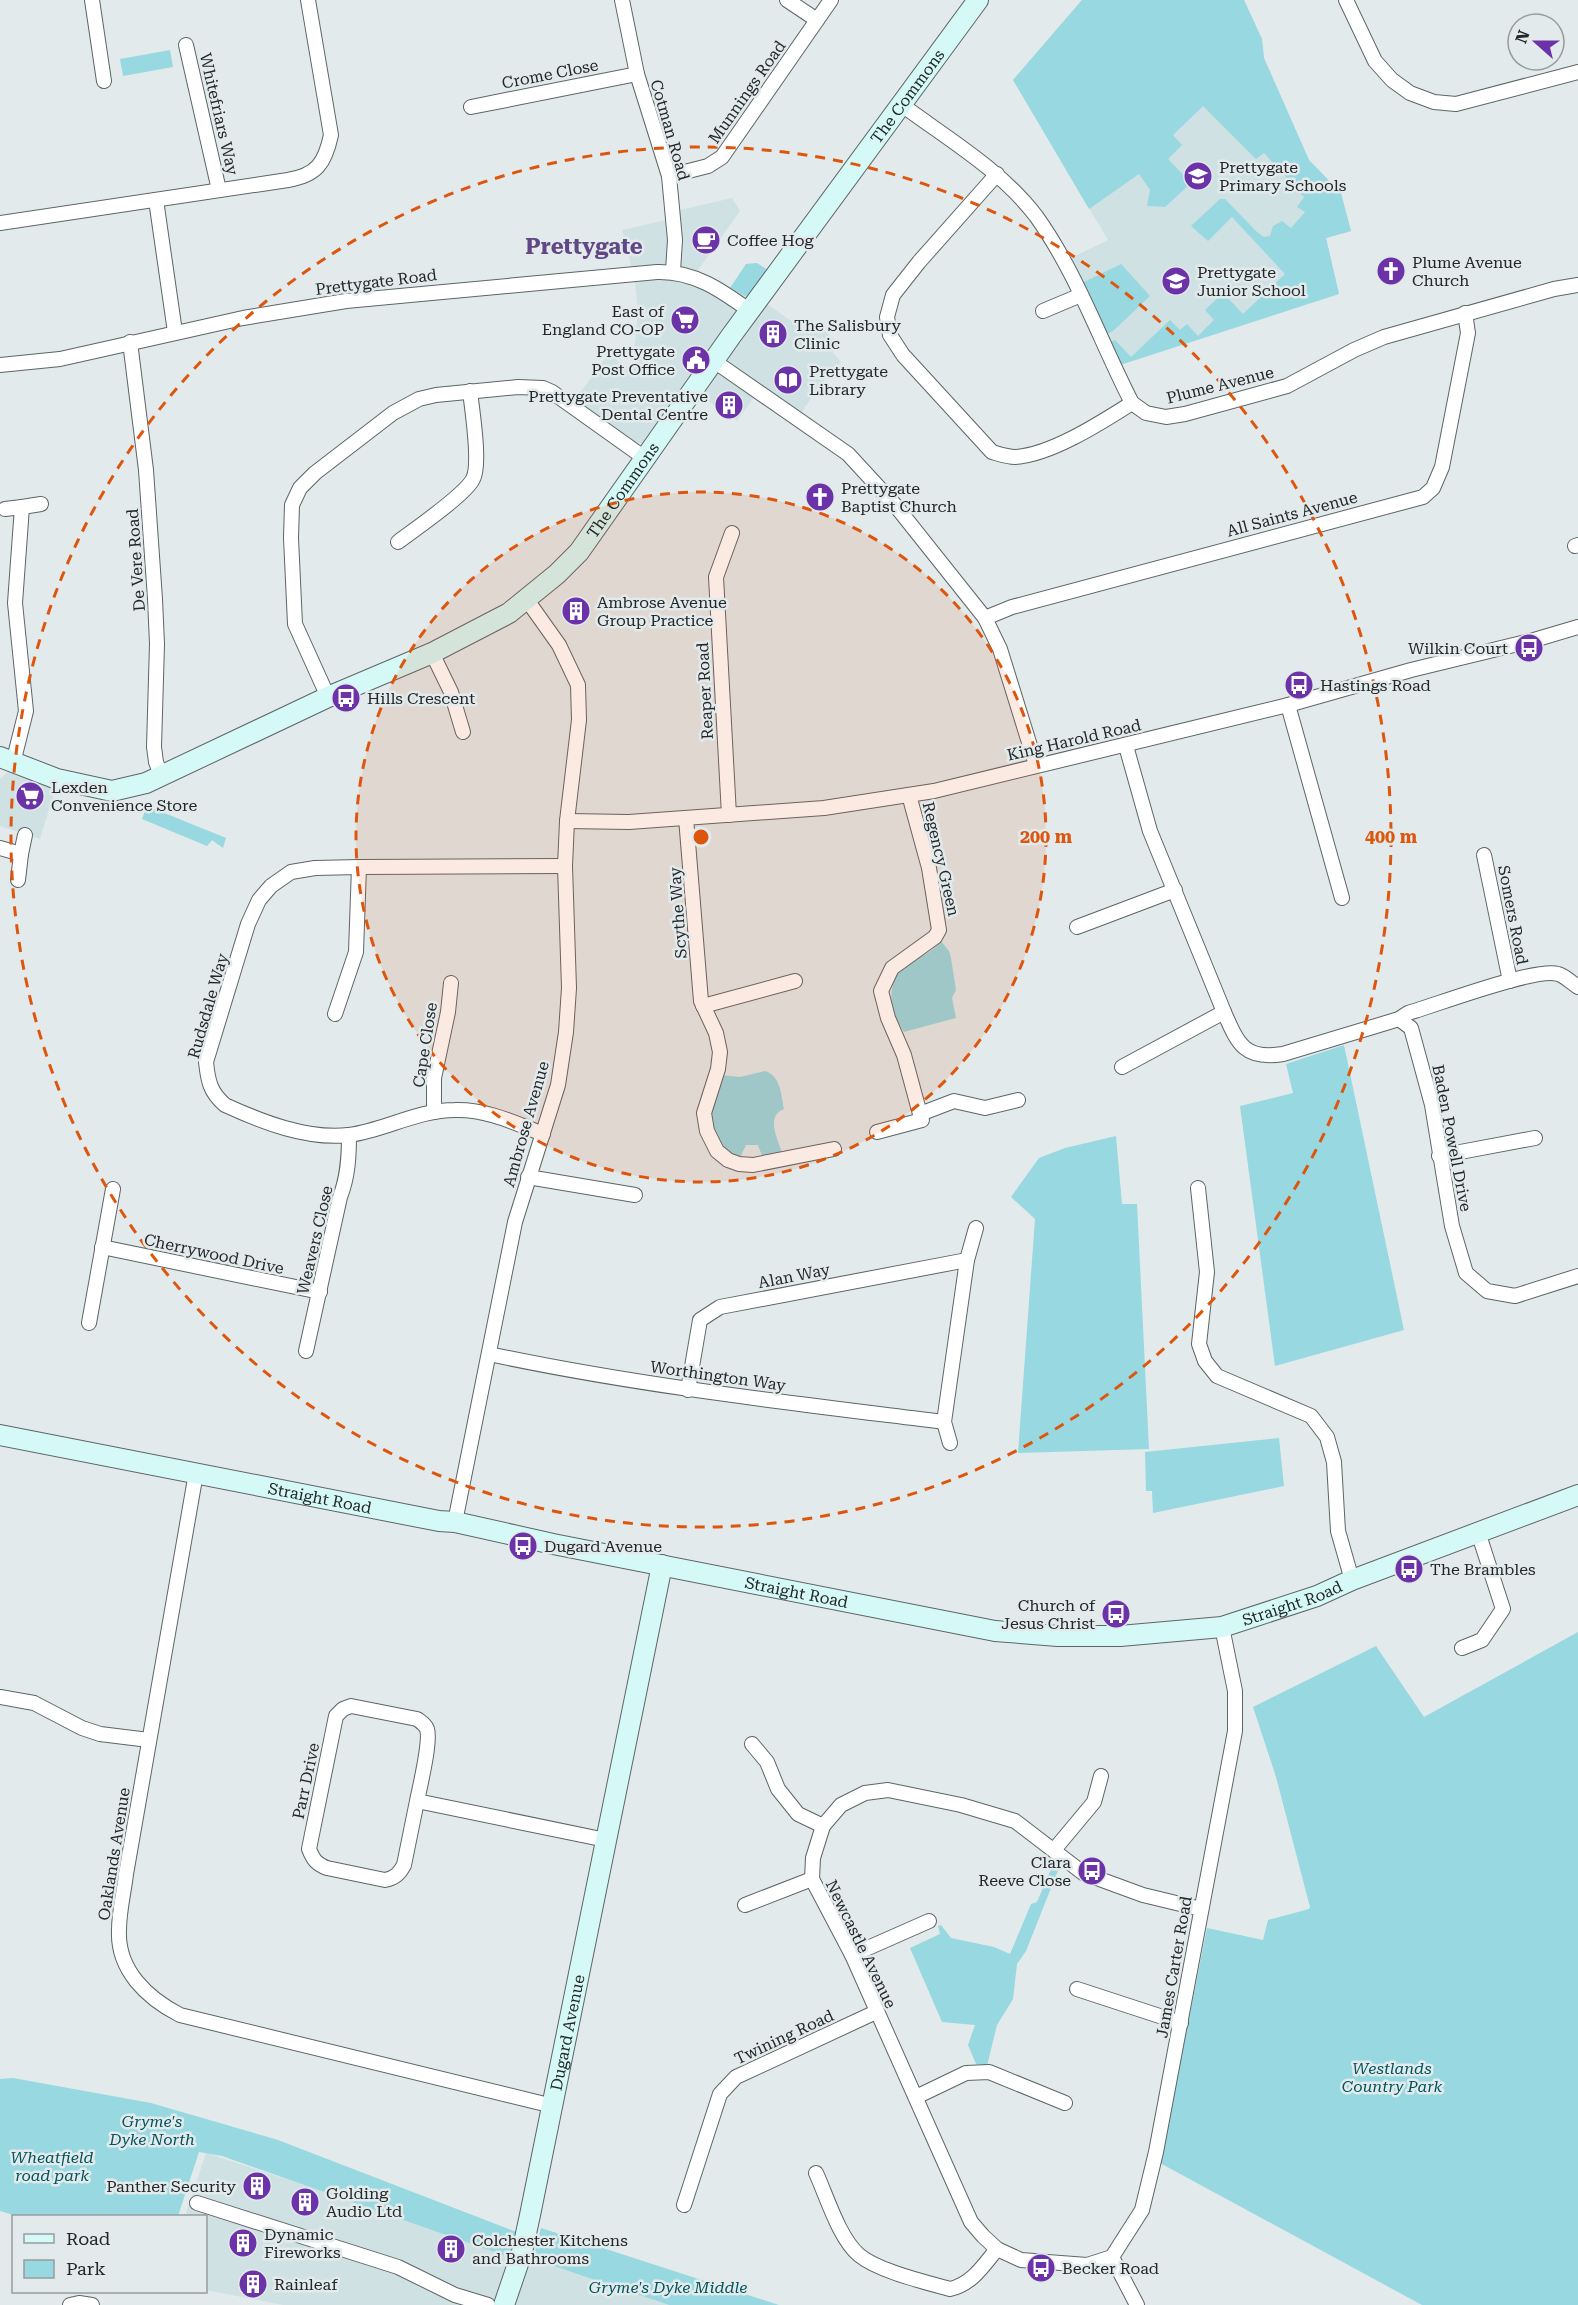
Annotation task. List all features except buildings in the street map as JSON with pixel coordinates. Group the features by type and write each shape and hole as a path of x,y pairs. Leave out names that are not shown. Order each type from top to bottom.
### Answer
{"street":[{"path":"92,0 104,81"},
{"path":"0,223 305,177 316,169 327,153 331,135 309,2 323,0"},
{"name":"Cotman Road","path":"622,0 637,74 669,176 675,240 673,271"},
{"path":"787,0 817,20"},
{"name":"Munnings Road","path":"669,176 708,166 722,157 831,0"},
{"name":"The Commons","path":"4,760 57,780 112,791 146,783 328,697 432,652 509,613 527,600 579,552 750,311 978,0"},
{"path":"1346,0 1375,61 1392,80 1410,93 1434,102 1456,104 1578,72"},
{"name":"Whitefriars Way","path":"186,45 219,190"},
{"name":"Crome Close","path":"471,107 637,74"},
{"path":"902,105 997,174 1035,215 1073,276 1132,403 1082,433 1035,453 1013,457 992,452 903,355 890,335 887,317 893,295 997,174"},
{"path":"156,200 175,332"},
{"name":"Prettygate Road","path":"0,365 60,359 243,318 346,301 564,279 673,271 691,275 721,290 750,311"},
{"name":"Plume Avenue","path":"1132,403 1146,413 1166,417 1185,414 1287,386 1354,350 1384,337 1554,289 1578,285"},
{"path":"1043,310 1081,295"},
{"name":"All Saints Avenue","path":"985,618 1012,607 1423,496 1433,488 1442,466 1468,333 1465,313"},
{"name":"De Vere Road","path":"130,342 146,470 157,644 154,747 161,775"},
{"path":"714,361 848,454 895,504 985,618 1000,650 1036,765"},
{"path":"328,697 295,624 291,538 292,505 300,488 315,473 406,404 436,395 470,391 518,387 543,388 572,405 646,459"},
{"path":"399,542 463,492 474,479 475,439 470,391"},
{"path":"5,509 41,504"},
{"path":"4,760 26,711 15,603 22,507"},
{"name":"Reaper Road","path":"729,815 716,577 732,532"},
{"name":"Ambrose Avenue","path":"455,1522 515,1222 558,1085 566,1032 569,988 565,866 567,821 579,720 578,685 560,647 527,600"},
{"name":"King Harold Road","path":"567,821 629,822 824,808 909,795 1126,746 1578,627"},
{"path":"432,652 451,692 462,732"},
{"path":"1288,705 1342,898"},
{"path":"1126,746 1150,831 1224,1012 1242,1047 1256,1054 1268,1056 1283,1054 1399,1019 1408,1013 1509,981 1543,973 1559,974 1578,987"},
{"name":"Regency Green","path":"909,795 929,868 939,930 935,937 892,968 881,991 888,1018 904,1055 922,1121"},
{"name":"Scythe Way","path":"686,818 703,1006 716,1034 720,1052 718,1069 704,1113 707,1131 717,1151 728,1160 739,1164 753,1165 834,1149"},
{"path":"18,880 25,836"},
{"path":"0,848 21,854"},
{"name":"Somers Road","path":"1484,855 1509,981"},
{"name":"Rudsdale Way","path":"543,1134 479,1112 456,1110 434,1112 349,1135 313,1135 269,1122 225,1105 217,1098 207,1081 206,1062 248,924 259,900 272,886 291,872 315,868 359,867 565,866"},
{"path":"335,1014 356,952 359,867"},
{"path":"1077,927 1175,890"},
{"path":"703,1006 795,981"},
{"name":"Cape Close","path":"434,1112 434,1078 448,1012 451,983"},
{"path":"1122,1067 1224,1012"},
{"name":"Baden Powell Drive","path":"1399,1019 1411,1028 1432,1105 1452,1226 1466,1273 1487,1291 1515,1296 1578,1276"},
{"path":"877,1132 922,1121 954,1101 985,1108 1018,1100"},
{"name":"Weavers Close","path":"306,1351 340,1197 345,1184 349,1158 349,1135"},
{"path":"1439,1156 1535,1138"},
{"path":"528,1177 635,1196"},
{"path":"1198,1188 1207,1272 1199,1344 1205,1360 1217,1376 1311,1416 1327,1437 1334,1462 1338,1531 1352,1580"},
{"path":"89,1323 112,1189"},
{"path":"950,1443 944,1422 967,1260 976,1228"},
{"name":"Cherrywood Drive","path":"102,1247 320,1293"},
{"name":"Alan Way","path":"688,1390 700,1320 720,1307 967,1260"},
{"name":"Worthington Way","path":"489,1354 556,1368 688,1390 944,1422"},
{"name":"Straight Road","path":"0,1435 439,1521 455,1522 553,1544 995,1631 1058,1636 1120,1636 1222,1627 1317,1596 1352,1580 1578,1495"},
{"name":"Oaklands Avenue","path":"196,1473 118,1931 121,1952 130,1971 142,1989 159,2004 180,2015 553,2106"},
{"path":"1462,1648 1482,1640 1503,1609 1478,1532"},
{"name":"Dugard Avenue","path":"504,2305 522,2252 662,1565"},
{"name":"James Carter Road","path":"1112,2257 1142,2210 1156,2152 1235,1731 1235,1691 1222,1627"},
{"path":"1,1700 34,1703 82,1728 100,1734 149,1740"},
{"name":"Parr Drive","path":"351,1706 417,1719 424,1724 428,1732 428,1743 417,1802 404,1865 399,1874 393,1878 385,1880 327,1868 317,1864 312,1858 309,1849 336,1716 343,1709 351,1706"},
{"path":"752,1744 767,1762 778,1789 798,1814 823,1826"},
{"path":"1054,1850 1094,1802 1101,1776"},
{"name":"Newcastle Avenue","path":"1112,2257 1087,2265 1021,2260 997,2249 971,2222 852,1955 812,1879 813,1858 823,1826 841,1805 865,1793 888,1790 961,1805 1015,1821 1083,1873 1102,1882 1201,1909"},
{"path":"417,1802 606,1840"},
{"path":"745,1905 812,1879"},
{"path":"852,1955 929,1920"},
{"path":"1077,1989 1181,2024"},
{"name":"Twining Road","path":"684,2205 720,2094 736,2077 876,2013"},
{"path":"916,2097 966,2073 988,2072 1065,2103"},
{"path":"816,2173 846,2240 859,2255 873,2263 950,2289 969,2282 997,2249"},
{"path":"197,2203 398,2267 454,2295 489,2305"},
{"path":"1112,2257 1137,2305"},
{"path":"70,2305 79,2303 92,2305"}],"shaded area":[{"name":"Prettygate Primary Schools","path":"1082,0 1244,0 1262,39 1264,58 1309,160 1341,193 1351,231 1326,238 1339,294 1120,365 1071,258 1108,240 1013,80"},
{"path":"732,198 740,211 698,270 738,292 752,293 802,329 811,319 837,342 833,353 841,362 820,385 801,413 762,386 737,421 701,396 680,390 642,443 635,443 575,400 608,354 628,368 633,363 638,311 635,281 622,230 666,220 680,210"},
{"path":"11,769 55,784 40,839 0,826 0,779"},
{"path":"206,2153 669,2305 283,2305 207,2290 207,2215 185,2215"}],"green space":[{"name":"Prettygate Primary Schools","path":"1082,0 1244,0 1262,39 1264,58 1309,160 1341,193 1351,231 1326,238 1339,294 1120,365 1110,342 1115,340 1131,357 1170,320 1180,330 1187,324 1198,336 1214,320 1205,310 1223,293 1243,314 1285,274 1232,217 1208,241 1191,226 1220,199 1225,199 1264,237 1270,236 1273,226 1282,221 1291,228 1305,212 1297,207 1304,197 1264,153 1256,159 1203,106 1173,135 1182,145 1168,159 1191,183 1165,207 1147,206 1150,190 1139,174 1089,209 1013,80"},
{"path":"170,50 173,67 123,76 120,59"},
{"path":"757,263 768,270 752,293 745,296 730,288 746,264"},
{"path":"1121,264 1150,296 1107,334 1082,283"},
{"path":"147,806 226,838 223,848 212,840 207,846 142,819"},
{"path":"941,941 949,951 951,958 956,990 952,998 956,1018 904,1032 891,1000 895,978 905,965 931,951"},
{"path":"1344,1045 1404,1330 1275,1366 1240,1106 1293,1093 1286,1064"},
{"path":"765,1071 774,1077 781,1092 784,1109 775,1117 774,1128 782,1153 762,1156 758,1145 746,1145 741,1156 732,1156 722,1147 711,1128 713,1098 721,1075 740,1077"},
{"path":"1116,1136 1122,1204 1137,1204 1149,1449 1018,1453 1035,1219 1011,1197 1039,1158 1065,1148"},
{"path":"1279,1438 1284,1486 1153,1513 1152,1491 1146,1491 1145,1452"},
{"name":"Westlands Country Park","path":"1578,1632 1578,2305 1422,2305 1160,2163 1207,1928 1263,1940 1268,1920 1310,1907 1276,1777 1253,1707 1376,1646 1424,1717"},
{"path":"1055,1860 1061,1863 1026,1951 1017,1964 1013,1999 997,2025 987,2066 976,2064 968,2045 975,2025 942,2022 910,1948 940,1934 938,1926 941,1925 951,1938 994,1947 1010,1954 1031,1904 1037,1902"},
{"path":"13,2078 151,2103 278,2140 519,2233 514,2259 222,2156 199,2152 178,2215 14,2215 0,2211 0,2079"},
{"name":"Gryme's Dyke Middle","path":"541,2228 779,2305 669,2305 533,2259"}],"place":[{"name":"Prettygate Primary Schools","path":"1198,176"},
{"name":"Coffee Hog","path":"706,240"},
{"name":"Plume Avenue Church","path":"1391,271"},
{"name":"Prettygate Junior School","path":"1176,281"},
{"name":"East of England CO-OP","path":"685,320"},
{"name":"The Salisbury Clinic","path":"773,334"},
{"name":"Prettygate Post Office","path":"696,360"},
{"name":"Prettygate Library","path":"788,380"},
{"name":"Prettygate Preventative Dental Centre","path":"729,405"},
{"name":"Prettygate Baptist Church","path":"820,497"},
{"name":"Ambrose Avenue Group Practice","path":"576,611"},
{"name":"Wilkin Court","path":"1529,648"},
{"name":"Hastings Road","path":"1299,685"},
{"name":"Hills Crescent","path":"346,698"},
{"name":"Lexden Convenience Store","path":"30,796"},
{"name":"Dugard Avenue","path":"523,1546"},
{"name":"The Brambles","path":"1409,1569"},
{"name":"Church of Jesus Christ","path":"1116,1614"},
{"name":"Clara Reeve Close","path":"1092,1871"},
{"name":"Panther Security","path":"257,2186"},
{"name":"Golding Audio Ltd","path":"305,2202"},
{"name":"Dynamic Fireworks","path":"243,2243"},
{"name":"Colchester Kitchens and Bathrooms","path":"451,2249"},
{"name":"Becker Road","path":"1041,2268"},
{"name":"Rainleaf","path":"253,2284"}],"district":[{"name":"Prettygate","path":"584,246"}],"park label":[{"name":"Gryme's Dyke North","path":"152,2130"},
{"name":"Wheatfield road park","path":"52,2166"}]}
